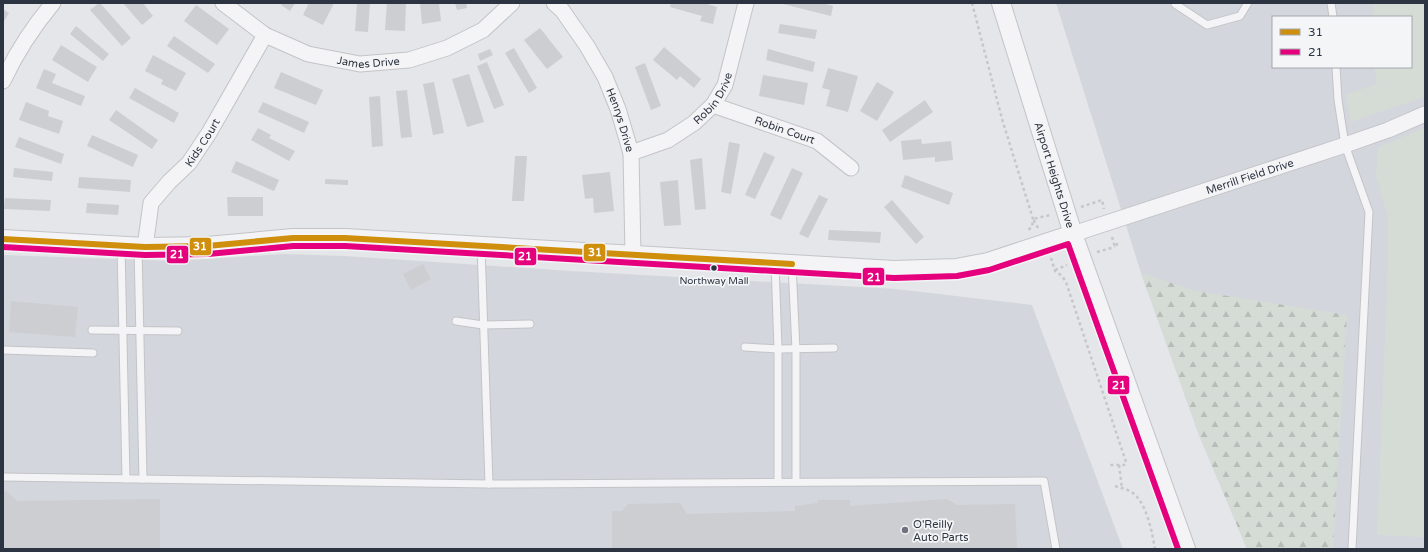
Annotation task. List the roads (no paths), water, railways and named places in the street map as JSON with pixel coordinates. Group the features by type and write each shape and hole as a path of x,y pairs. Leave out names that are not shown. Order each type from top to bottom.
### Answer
{"street":[{"path":"3,81 37,22 53,3"},
{"name":"James Drive","path":"224,3 265,35 308,54 360,64 409,60 447,48 483,30 512,3"},
{"name":"Henrys Drive","path":"554,3 562,10 587,46 604,77 618,109 631,152 633,254"},
{"name":"Robin Drive","path":"631,152 668,140 694,123 713,105 725,85 746,3"},
{"name":"Airport Heights Drive","path":"1001,3 1073,234 1186,549"},
{"name":"Kids Court","path":"135,246 151,203 169,182 189,163 209,133 265,35"},
{"name":"Robin Court","path":"713,105 817,141 851,168"},
{"name":"Merrill Field Drive","path":"1073,234 1345,145 1388,130 1425,114"},
{"path":"3,239 135,246 207,246 293,238 345,238 894,270 956,268 988,262 1073,234"}],"lane":[{"path":"1175,3 1174,4 1208,25 1240,16 1248,3"},
{"path":"1331,3 1333,16"},
{"path":"1336,68 1338,100 1345,145 1369,212 1352,549"},
{"path":"135,246 140,330 143,479"},
{"path":"126,479 123,330 135,246"},
{"path":"481,246 489,484"},
{"path":"778,482 778,349 784,264"},
{"path":"784,264 796,350 796,482"},
{"path":"456,321 484,325 530,324"},
{"path":"92,330 178,331"},
{"path":"745,347 796,350 834,348"},
{"path":"3,350 93,353"},
{"path":"3,477 489,484 1044,481 1056,549"}],"place":[{"name":"Northway Mall","path":"714,268"},
{"name":"O'Reilly Auto Parts","path":"905,530"}]}
